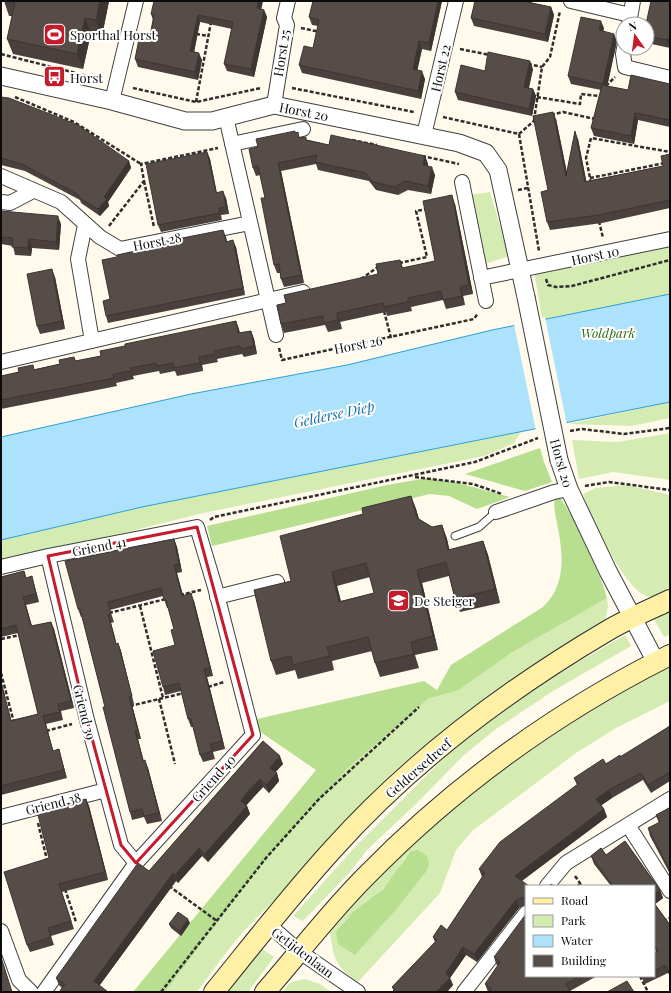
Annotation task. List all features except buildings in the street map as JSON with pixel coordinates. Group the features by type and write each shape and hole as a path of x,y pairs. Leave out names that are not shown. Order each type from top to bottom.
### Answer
{"main road":[{"name":"Geldersedreef","path":"214,992 333,848 379,802 430,755 506,696 608,630 670,600"},
{"path":"266,992 330,915 366,876 407,836 457,792 537,733 626,677 663,659"}],"street":[{"path":"112,102 136,1"},
{"name":"Horst 25","path":"274,105 287,25 284,18 288,1"},
{"name":"Horst 22","path":"424,135 456,1"},
{"path":"631,16 633,1"},
{"path":"566,4 615,16"},
{"path":"623,56 625,67 670,78"},
{"name":"Horst 20","path":"1,76 185,121 212,121 274,105 424,135 459,143 486,153 498,170 526,297 559,460 569,489 608,571 633,618 663,659"},
{"path":"226,117 276,335"},
{"name":"Horst 20","path":"232,144 303,129"},
{"name":"Horst 28","path":"1,176 61,202 100,237 120,249 250,223"},
{"path":"462,182 486,301"},
{"path":"1,202 10,203 33,190"},
{"path":"85,225 78,259 92,341"},
{"name":"Horst 10","path":"520,271 670,239"},
{"path":"481,278 520,271"},
{"path":"1,362 268,299 313,290"},
{"path":"496,512 554,492 569,489"},
{"name":"Griend 41","path":"1,567 48,556 197,527"},
{"name":"Griend 40","path":"44,992 136,863 252,734 216,592 197,527"},
{"name":"Griend 39","path":"48,556 87,720 121,845 136,863"},
{"path":"216,592 277,582"},
{"name":"Griend 38","path":"1,817 106,790"},
{"path":"548,885 566,863 670,798"},
{"path":"628,825 670,891"},
{"path":"464,992 525,914"},
{"name":"Getijdenlaan","path":"269,925 300,952 358,992"},
{"path":"1,931 19,980 31,992"}],"lane":[{"path":"455,536 479,527 496,512"}],"path":[{"path":"534,120 542,67 550,57 566,4"},
{"path":"196,102 212,20"},
{"path":"287,25 324,33"},
{"path":"195,34 209,36"},
{"path":"445,45 497,57"},
{"path":"527,63 542,67"},
{"path":"598,104 605,87 625,67"},
{"path":"537,97 580,104 581,94 600,96"},
{"path":"12,96 74,122 141,164 232,144"},
{"path":"548,116 563,112 595,119"},
{"path":"594,126 597,112"},
{"path":"519,134 534,120 541,118"},
{"path":"591,185 586,158 593,132"},
{"path":"592,138 670,152"},
{"path":"350,139 381,146"},
{"path":"420,155 459,164"},
{"path":"590,178 670,162"},
{"path":"141,164 157,241"},
{"path":"100,237 144,181"},
{"path":"391,265 427,257 416,211 430,208"},
{"path":"598,215 606,253"},
{"path":"541,266 548,285 556,287 572,286 600,280 670,260"},
{"path":"359,280 374,270 384,266"},
{"path":"374,270 376,277"},
{"name":"Horst 26","path":"276,335 282,360 391,338 474,319 486,301"},
{"path":"383,308 391,338"},
{"path":"568,432 582,429 624,434 670,428"},
{"path":"197,527 214,517 475,462 539,438"},
{"path":"412,476 473,484 525,502"},
{"path":"569,489 609,482 670,490"},
{"path":"177,596 216,592"},
{"path":"102,615 170,598"},
{"path":"140,606 163,698"},
{"path":"1,639 22,634"},
{"path":"1,673 16,731"},
{"path":"200,688 238,679"},
{"path":"122,708 185,692"},
{"path":"158,699 175,764"},
{"path":"161,992 266,858 319,799 419,707"},
{"path":"41,732 87,720"},
{"path":"34,808 48,860"},
{"path":"41,862 48,860 52,862"},
{"path":"167,885 217,921"},
{"path":"64,886 81,939"},
{"path":"659,923 670,918"},
{"path":"640,977 648,992"}],"highlighted area":[{"path":"197,527 253,735 136,863 121,845 87,720 48,556"}],"green space":[{"path":"490,192 509,256 485,264 470,195"},
{"name":"Woldpark","path":"670,244 670,399 559,419 534,271"},
{"path":"670,402 670,418 632,426 568,424"},
{"path":"521,432 514,443 484,456 203,513 1,564 1,540 142,507"},
{"path":"670,433 670,480 613,472 579,479 572,440 618,442"},
{"path":"540,448 552,482 525,491 465,474"},
{"path":"427,478 454,482 510,497 477,509 449,496 430,494 212,546 207,526 387,485"},
{"path":"627,485 670,495 670,592 655,597 646,596 637,590 618,566 600,534 583,494 596,488"},
{"path":"557,493 573,518 586,543 607,598 511,653 459,690 428,699 347,769 259,867 165,992 133,992 316,770 259,731 257,719 424,681 437,690 451,665 543,607 551,598 560,578 562,557 554,508"},
{"path":"607,598 608,607 605,622 463,716 418,751 380,785 344,821 277,897 243,932 197,992 165,992 259,867 347,769 428,699 459,690 511,653"},
{"path":"670,611 670,635 664,637 654,619"},
{"path":"625,635 631,646 553,691 496,729 464,755 415,805 367,850 350,872 303,921 293,916 355,847 464,738 537,686"},
{"path":"670,660 670,701 616,728 576,753 472,831 456,850 440,893 357,983 344,971 337,961 334,955 330,932 410,842 483,775","holes":["405,857 426,872 395,911 355,955 343,923 386,885 395,874"]},
{"path":"418,850 427,856 429,864 426,872 395,911 355,955 338,944 336,932 352,913 383,889 411,851"},
{"path":"261,948 274,957 248,992 226,992"},
{"path":"305,979 320,984 331,992 282,992 291,982"}],"water":[{"name":"Gelderse Diep","path":"670,294 670,402 142,507 1,540 1,437 191,394 347,365 492,330"}],"pier":[{"path":"545,317 567,425 536,431 514,324"}],"place":[{"name":"Sporthal Horst","path":"54,34"},
{"name":"Horst","path":"55,77"},
{"name":"De Steiger","path":"398,600"}]}
